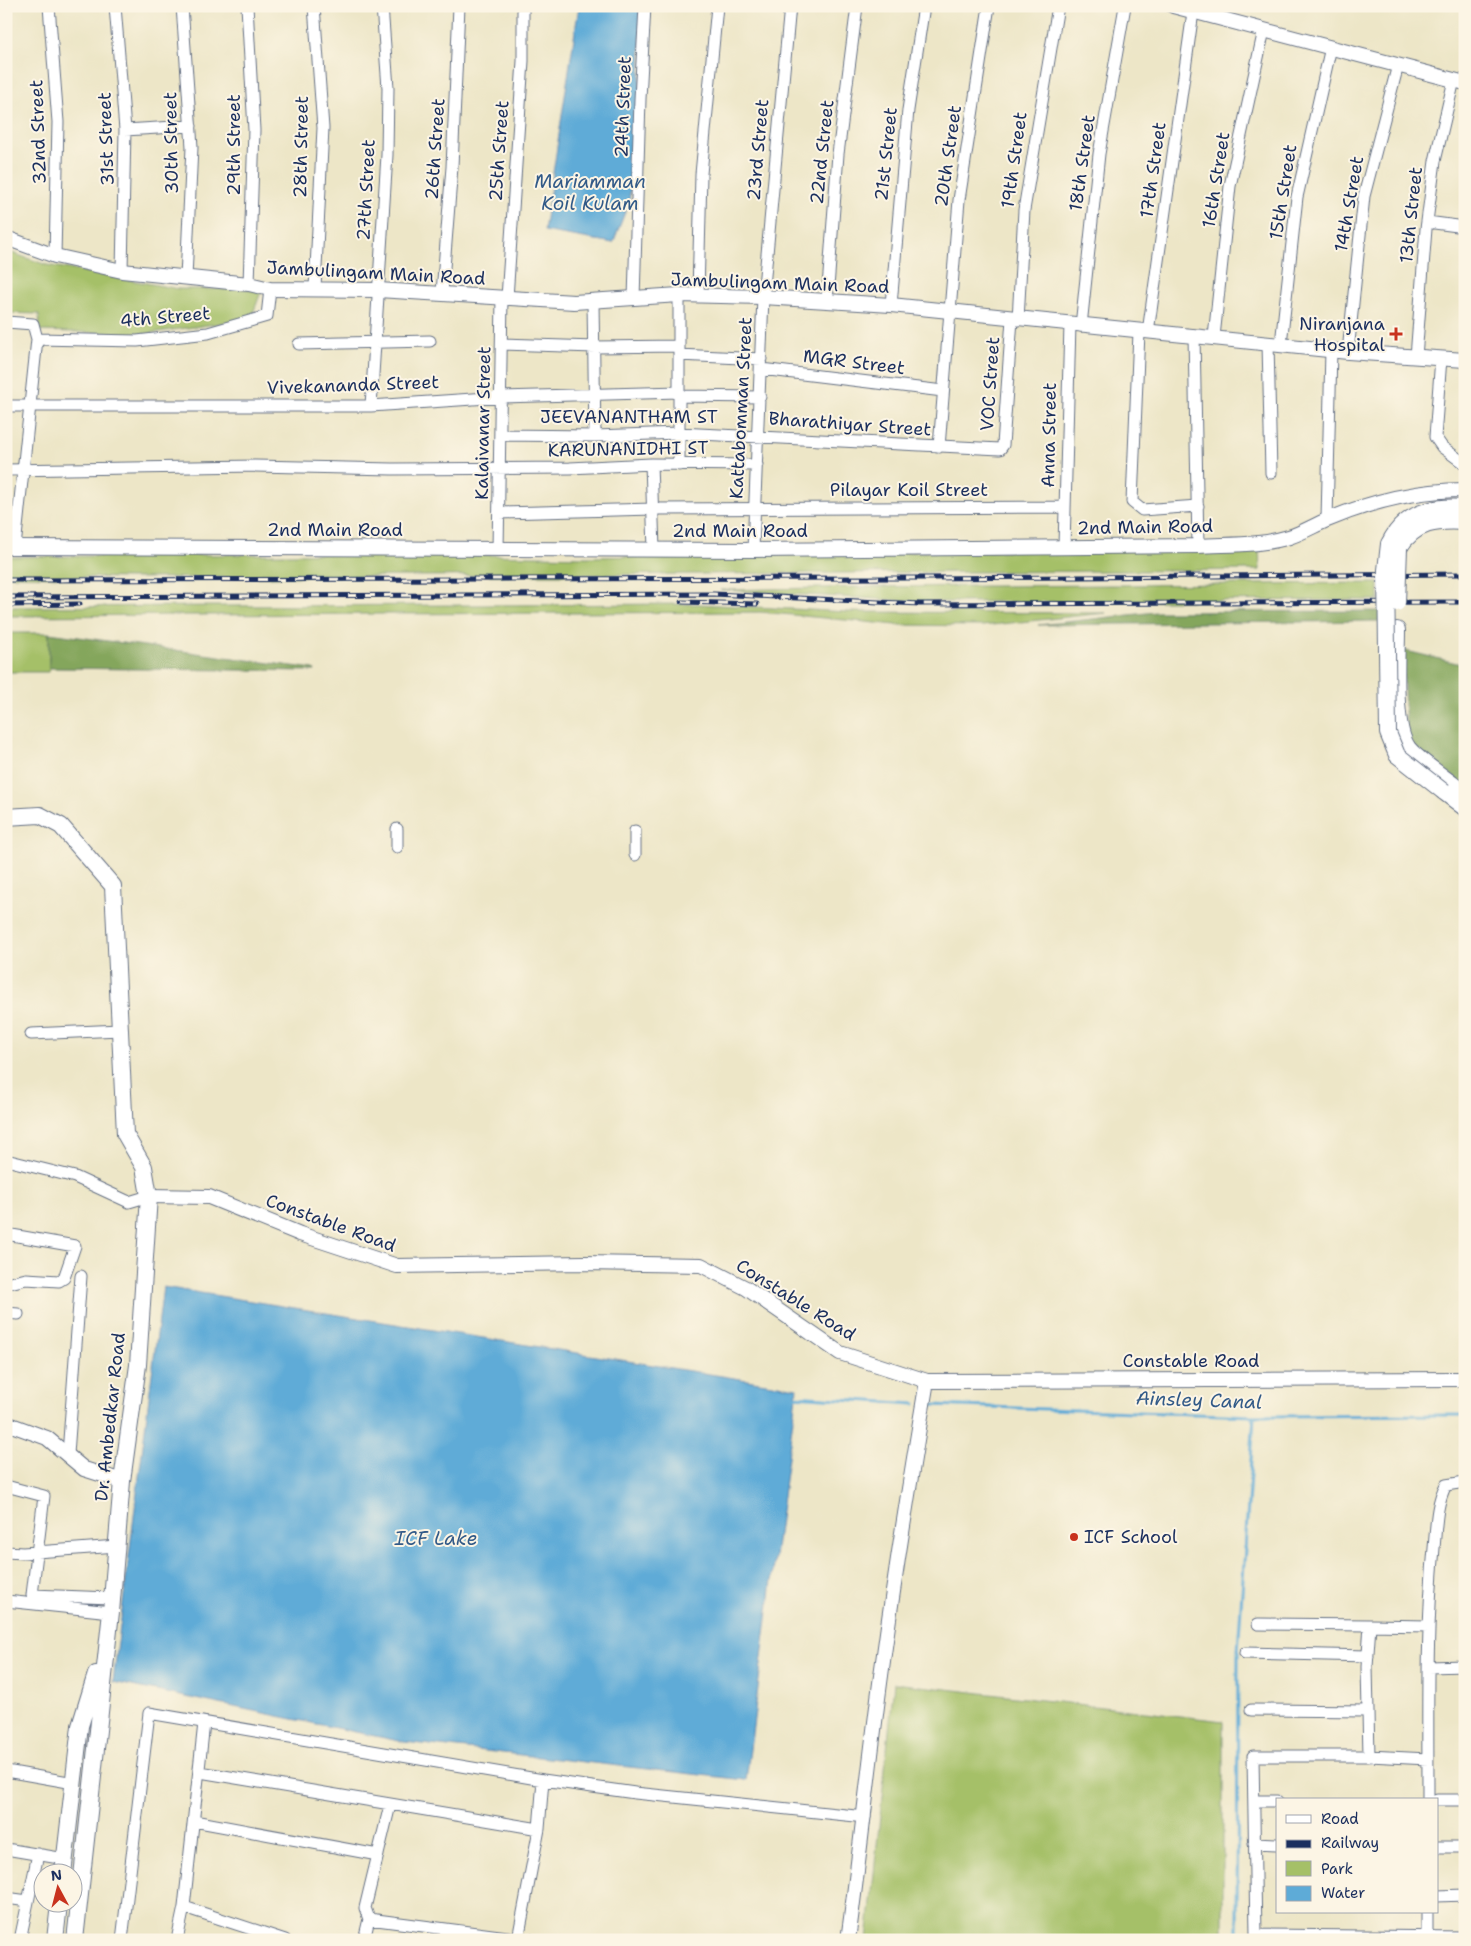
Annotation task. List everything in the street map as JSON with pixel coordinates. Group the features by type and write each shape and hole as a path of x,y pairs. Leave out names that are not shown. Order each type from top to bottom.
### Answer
{"main road":[{"path":"1465,508 1443,507 1425,510 1402,525 1386,570 1388,732 1397,755 1465,808"},
{"path":"1394,546 1421,525 1435,522 1465,522"},
{"path":"1394,546 1396,652 1399,729 1401,737 1408,749 1465,794"},
{"name":"Dr. Ambedkar Road","path":"6,817 40,814 62,826 114,886 125,1134 144,1167 149,1196 138,1365 122,1481 111,1605 75,1940"},
{"name":"Dr. Ambedkar Road","path":"64,1864 80,1726 107,1642"},
{"path":"55,1940 58,1914"}],"street":[{"name":"32nd Street","path":"49,6 58,122 55,256"},
{"name":"31st Street","path":"115,6 125,130 122,271"},
{"name":"30th Street","path":"182,6 192,147 186,278"},
{"name":"29th Street","path":"247,6 254,130 248,284"},
{"name":"28th Street","path":"314,6 323,128 315,288"},
{"name":"27th Street","path":"372,406 387,155 388,88 382,6"},
{"name":"26th Street","path":"442,294 453,139 458,6"},
{"name":"25th Street","path":"504,297 522,61 523,6"},
{"name":"24th Street","path":"634,299 640,99 646,6"},
{"path":"698,295 702,174 718,6"},
{"name":"23rd Street","path":"763,297 790,6"},
{"name":"22nd Street","path":"827,301 838,154 858,6"},
{"name":"21st Street","path":"891,305 904,146 924,6"},
{"name":"20th Street","path":"939,447 959,200 989,6"},
{"name":"19th Street","path":"1015,319 1024,210 1058,6"},
{"name":"18th Street","path":"1076,325 1099,154 1125,6"},
{"path":"1182,8 1459,81"},
{"name":"17th Street","path":"1182,8 1143,332 1132,502 1142,510 1198,506"},
{"name":"16th Street","path":"1214,337 1230,186 1264,30"},
{"name":"15th Street","path":"1271,473 1275,344 1297,198 1331,47"},
{"name":"14th Street","path":"1348,352 1364,196 1398,65"},
{"name":"13th Street","path":"1416,357 1427,222 1435,161 1459,81"},
{"path":"125,130 191,126"},
{"path":"1427,222 1465,227"},
{"name":"Jambulingam Main Road","path":"6,238 55,256 122,271 248,284 270,289 378,290 593,302 679,295 763,297 891,305 1348,352 1465,360"},
{"name":"4th Street","path":"37,339 137,341 208,334 267,316 270,289"},
{"path":"679,295 679,465"},
{"name":"Kalaivanar Street","path":"498,550 504,297"},
{"name":"Kattabomman Street","path":"753,550 763,297"},
{"path":"593,302 595,436"},
{"name":"VOC Street","path":"939,447 1000,449 1003,447 1015,319"},
{"path":"6,322 33,324 37,339 10,547"},
{"name":"Anna Street","path":"1064,547 1076,325"},
{"path":"1194,335 1198,546"},
{"path":"299,344 375,340 430,341"},
{"name":"MGR Street","path":"502,344 679,351 943,391"},
{"path":"1327,520 1331,350"},
{"path":"1442,358 1435,437 1442,447 1465,464"},
{"name":"Vivekananda Street","path":"6,406 92,404 372,406 502,397 679,394 760,398"},
{"name":"JEEVANANTHAM ST","path":"501,435 595,436 679,433 758,435"},
{"name":"Bharathiyar Street","path":"758,435 939,447"},
{"path":"651,464 654,549"},
{"name":"KARUNANIDHI ST","path":"6,470 255,466 392,469 570,468 651,464 757,466"},
{"name":"2nd Main Road","path":"10,547 753,550 1198,546 1267,543 1291,537 1327,520 1391,497 1436,490 1465,490"},
{"name":"Pilayar Koil Street","path":"499,513 654,509 1065,507"},
{"path":"397,829 397,847"},
{"path":"635,831 635,855"},
{"path":"31,1034 120,1030"},
{"path":"6,1160 75,1177 129,1202 149,1196"},
{"name":"Constable Road","path":"149,1196 209,1197 300,1234 397,1266 584,1263 700,1265 746,1288 840,1353 928,1381 1465,1379"},
{"path":"6,1234 75,1246 64,1278 59,1281 26,1279 6,1284"},
{"path":"68,1454 81,1276"},
{"path":"6,1313 18,1314"},
{"path":"848,1940 883,1663 902,1532 928,1381"},
{"path":"6,1423 47,1438 84,1469 122,1481"},
{"path":"1428,1798 1431,1577 1441,1494 1446,1485 1465,1482"},
{"path":"6,1486 44,1496 32,1595 111,1605"},
{"path":"6,1552 117,1546"},
{"path":"6,1601 111,1605"},
{"path":"1258,1624 1429,1626"},
{"path":"1369,1756 1367,1711 1370,1625"},
{"path":"1245,1653 1368,1656"},
{"path":"1429,1667 1465,1666"},
{"path":"1251,1710 1367,1711"},
{"path":"122,1940 149,1713 543,1780 635,1793 865,1817"},
{"path":"177,1940 184,1907 204,1723"},
{"path":"1428,1759 1369,1756 1253,1756 1256,1937 1465,1937"},
{"path":"6,1771 74,1783"},
{"path":"200,1772 539,1829"},
{"path":"518,1939 539,1829 543,1780"},
{"path":"1438,1800 1465,1800"},
{"path":"1254,1801 1276,1801"},
{"path":"364,1940 369,1919 365,1908 390,1805"},
{"path":"194,1821 378,1856"},
{"path":"1254,1844 1276,1844"},
{"path":"1438,1847 1465,1847"},
{"path":"6,1849 38,1854 60,1864"},
{"path":"21,1940 38,1854"},
{"path":"1438,1896 1465,1895"},
{"path":"6,1898 28,1901"},
{"path":"184,1907 285,1940"},
{"path":"1427,1914 1427,1937"},
{"path":"369,1919 493,1937 531,1940"}],"green space":[{"path":"6,251 47,265 179,289 262,289 251,319 144,334 40,331 39,314 6,313"},
{"path":"1259,547 1260,570 134,578 6,576 6,557 382,553 586,557"},
{"path":"1379,583 1379,600 929,602 720,590 866,587"},
{"path":"699,604 847,612 1106,613 982,626 897,625 761,612 6,616 6,607"},
{"path":"1382,611 1382,621 1038,625 1156,612"},
{"path":"6,633 49,633 49,672 6,672"},
{"path":"49,633 314,669 315,671 49,668"},
{"path":"1402,650 1465,665 1465,786 1413,746 1406,731"},
{"path":"894,1683 1223,1721 1223,1940 867,1940"}],"water":[{"name":"Mariamman Koil Kulam","path":"579,6 641,6 640,99 629,202 613,243 544,231"},
{"name":"ICF Lake","path":"163,1287 797,1388 746,1780 404,1742 113,1682"}],"waterway":[{"name":"Ainsley Canal","path":"794,1396 915,1404"},
{"name":"Ainsley Canal","path":"932,1405 1254,1416 1465,1415"},
{"path":"1237,1940 1238,1651 1254,1416"}],"railway":[{"path":"6,580 928,578 1465,574"},
{"path":"6,597 714,594 920,604 1465,602"},
{"path":"682,602 757,604"},
{"path":"6,605 80,604"}],"place":[{"name":"Niranjana Hospital","path":"1396,334"},
{"name":"ICF School","path":"1074,1537"}]}
